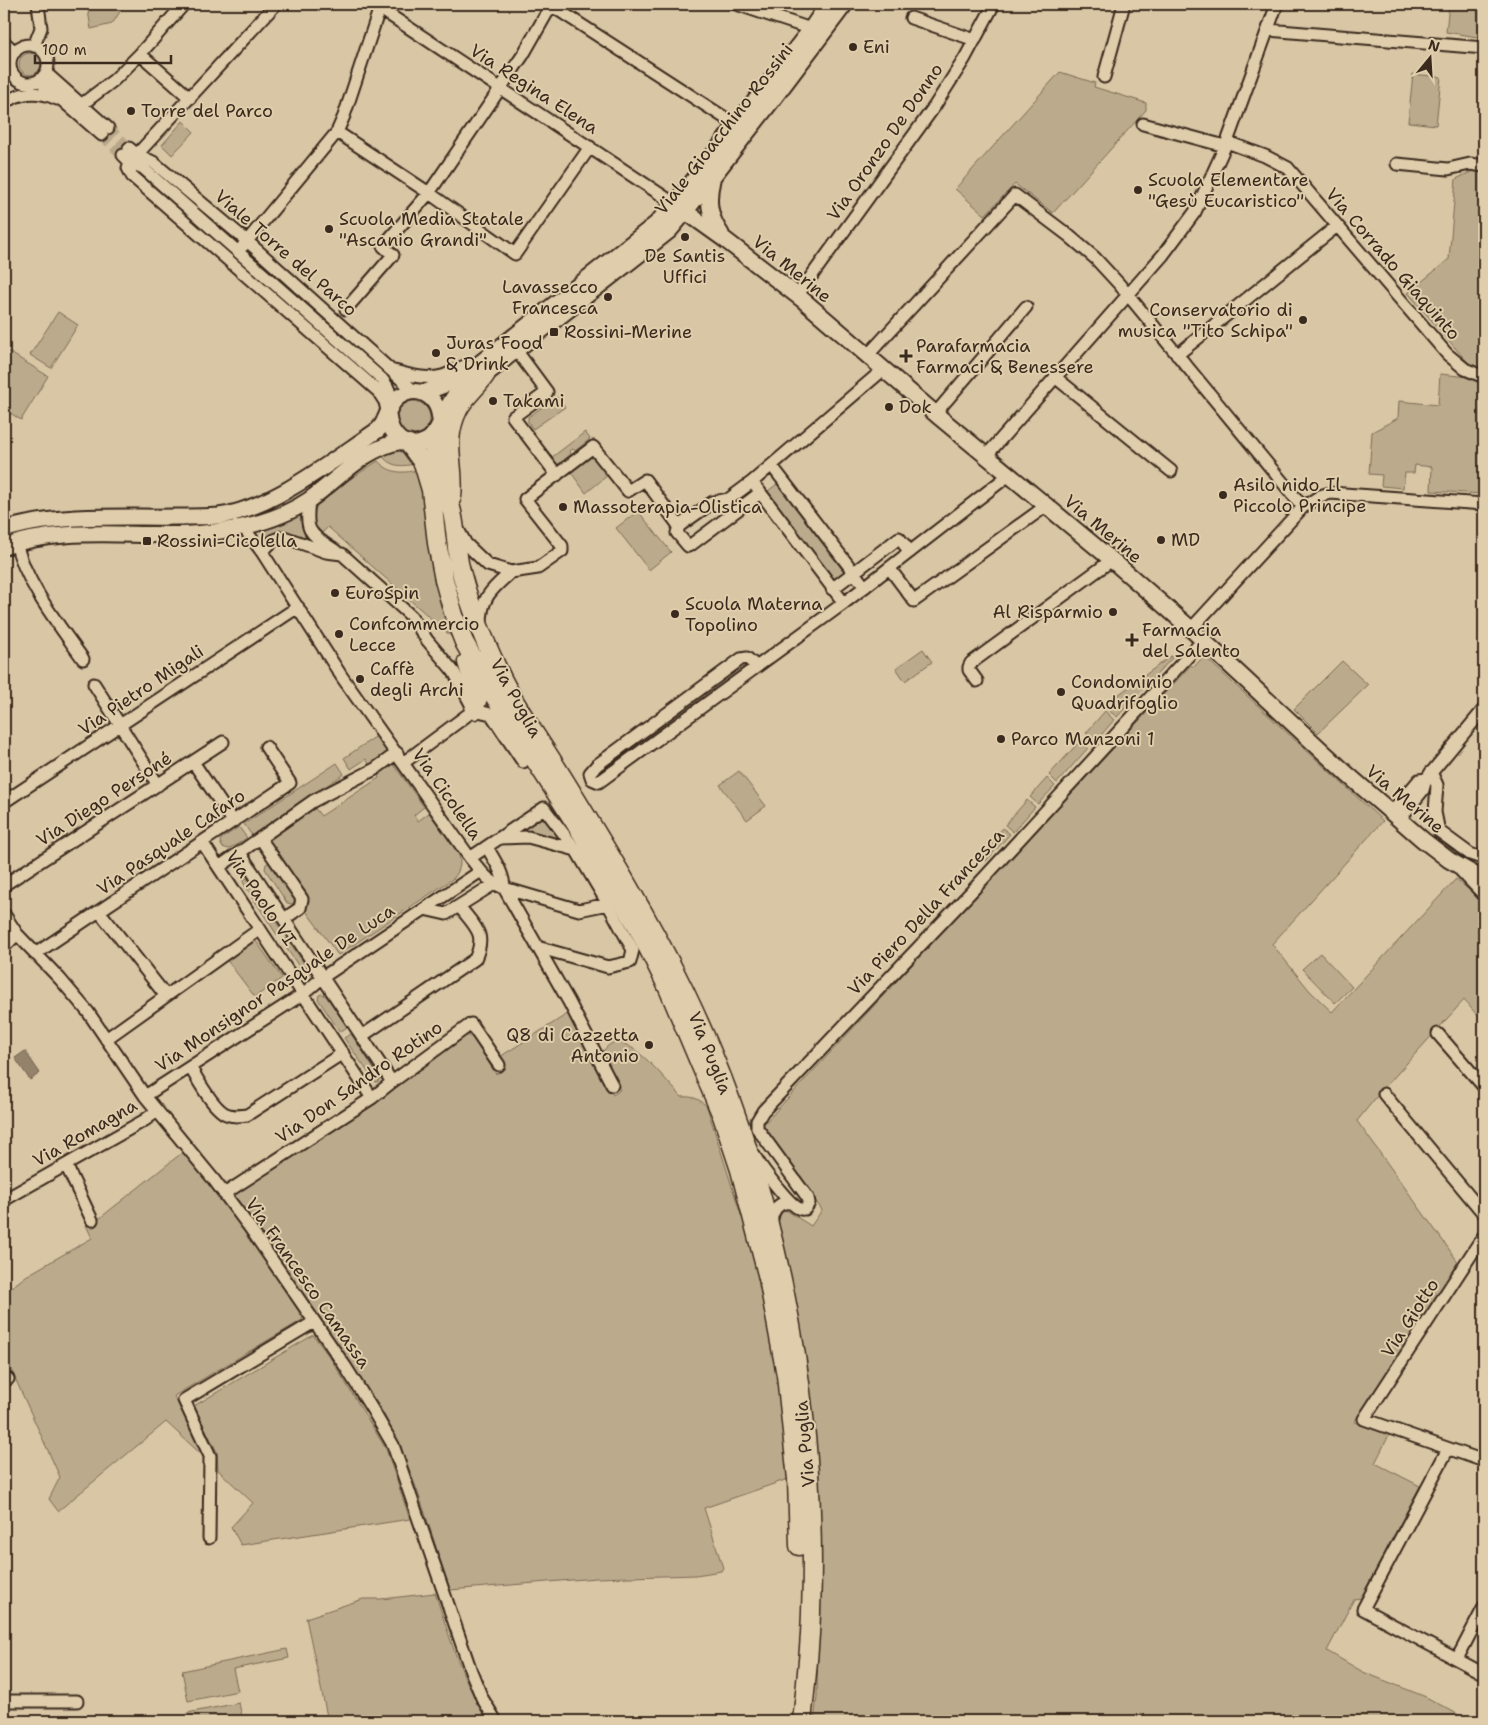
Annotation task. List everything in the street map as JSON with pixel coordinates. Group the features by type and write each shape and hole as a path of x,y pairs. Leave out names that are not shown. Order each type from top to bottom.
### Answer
{"highway":[{"path":"452,514 454,487 450,457 451,429 464,400 480,383 483,369"},
{"name":"Via Puglia","path":"437,428 434,461 452,514 460,564 481,629 500,674 602,841 686,994 714,1059 740,1128 776,1252 798,1372 809,1477 812,1564 811,1614 802,1721"},
{"name":"Via Puglia","path":"405,442 423,463 431,490 437,543 444,580 455,619 464,642 496,699 586,840 637,926 668,988 702,1066 722,1116 740,1170 768,1278 786,1375 797,1479 800,1603 792,1721"},
{"path":"464,642 468,670 478,698 474,710"},
{"path":"807,1668 810,1682 808,1721"}],"main road":[{"name":"Viale Gioacchino Rossini","path":"4,530 34,522 61,519 219,516 242,511 271,499 378,430 385,423 389,410 397,398 405,393 419,392 448,384 483,369 516,350 670,230 680,208 736,125 811,29 828,4"},
{"name":"Viale Gioacchino Rossini","path":"437,428 456,394 483,369 646,233 680,208 712,178 845,4"},
{"name":"Via Merine","path":"712,178 709,192 710,212 724,239"},
{"name":"Via Merine","path":"680,208 724,239 797,296 935,414 1112,560 1190,628 1395,816 1449,860 1484,880"},
{"path":"10,545 67,534 156,535 198,533 243,527 286,512 309,500 342,472 374,450 405,442 418,444 426,441 437,428 439,409 433,399 419,392"},
{"path":"389,410 389,425 394,434 405,442"}],"street":[{"path":"34,46 41,28 38,4"},
{"path":"81,105 114,80 140,54 184,4"},
{"path":"276,4 190,98 130,155 128,168 132,176 378,391 389,410"},
{"path":"346,310 393,255 383,246 429,193 523,55 551,4 736,125"},
{"path":"739,4 811,29"},
{"name":"Via Oronzo De Donno","path":"797,296 934,107 975,40 994,4"},
{"path":"1104,77 1124,4"},
{"path":"986,456 1163,255 1194,212 1226,144 1277,4"},
{"path":"238,251 337,132 344,116 377,5"},
{"name":"Via Regina Elena","path":"377,5 680,208"},
{"path":"911,18 975,40"},
{"path":"1268,30 1484,48"},
{"path":"4,42 15,52"},
{"path":"4,109 11,100 39,79 48,61 46,55 34,46 22,47 15,52 10,64 14,75 21,81 39,79 81,105 105,132 66,104 39,79"},
{"path":"140,54 190,98"},
{"path":"11,100 22,94 34,93 54,98 66,104"},
{"name":"Via Corrado Giaquinto","path":"1143,124 1226,144 1265,156 1288,168 1447,354 1465,369 1484,377"},
{"path":"337,132 429,193 515,254 590,147"},
{"name":"Viale Torre del Parco","path":"130,155 153,162 247,241 392,371 419,392"},
{"name":"Viale Torre del Parco","path":"130,155 381,378 388,386 391,395 389,410"},
{"path":"1398,164 1448,169 1470,164 1484,166"},
{"path":"868,356 1015,196 1095,258 1304,507"},
{"path":"1177,355 1338,226"},
{"path":"935,414 1026,307"},
{"path":"516,350 547,392 513,417 557,474"},
{"path":"392,371 416,377 433,377 443,376 466,365 483,369"},
{"path":"760,493 688,546 677,533 679,526 713,502 729,499 752,482 884,370"},
{"path":"1056,377 1171,471"},
{"path":"452,514 466,544 488,565 511,572 538,568 562,551 562,546 525,499 593,447 628,492 645,480 679,526"},
{"path":"772,466 865,587"},
{"path":"756,666 747,658 741,659 597,765 590,773 592,780 599,782 844,603 1009,475"},
{"path":"752,482 844,603"},
{"path":"1190,628 1304,507 1320,496 1330,493 1484,504"},
{"path":"220,867 313,801 400,758 474,710 454,672 426,640 411,616 342,554 313,536 307,521 309,500"},
{"path":"890,569 914,601 1046,506"},
{"name":"Via Cicolella","path":"243,527 262,552 342,677 470,858 492,881 537,947 569,1002 612,1086"},
{"path":"262,552 273,540 284,538 326,552 342,554"},
{"path":"832,589 899,538 910,552"},
{"path":"10,545 18,552 41,599 83,659"},
{"path":"977,681 969,670 968,666 971,663 1112,560"},
{"path":"481,629 481,610 489,591 511,572"},
{"name":"Via Pietro Migali","path":"4,802 298,607"},
{"name":"Via Piero Della Francesca","path":"776,1252 771,1219 776,1208 782,1203 788,1202 800,1209 805,1209 809,1203 757,1128 757,1121 763,1111 972,891 1203,640"},
{"path":"94,684 158,785"},
{"path":"683,702 691,714"},
{"path":"1426,781 1484,709"},
{"name":"Via Puglia","path":"474,710 491,714 523,762"},
{"name":"Via Diego Personé","path":"4,885 223,742"},
{"name":"Via Pasquale Cafaro","path":"35,954 290,783 266,747"},
{"path":"193,762 233,821"},
{"path":"1395,816 1419,780 1437,785 1435,812"},
{"path":"1426,781 1440,832 1470,854 1479,857 1484,854"},
{"path":"470,858 544,808 576,850 633,950 630,962 608,967 537,947"},
{"path":"499,838 528,837 576,850"},
{"name":"Via Paolo VI","path":"260,838 302,899 300,908 284,919"},
{"name":"Via Paolo VI","path":"202,842 372,1098"},
{"path":"424,909 446,914 492,881 504,881 486,847"},
{"name":"Via Paolo VI","path":"240,853 392,1082"},
{"path":"1449,860 1484,895"},
{"path":"492,881 579,910 608,904"},
{"name":"Via Monsignor Pasquale De Luca","path":"145,1096 304,994 323,977 424,909 492,881"},
{"path":"362,1036 475,959 480,948 480,934 459,906"},
{"path":"99,911 166,996"},
{"name":"Via Francesco Camassa","path":"4,914 17,934 60,979 88,1012 145,1096 250,1228 354,1380 393,1446 471,1671 482,1698 496,1721"},
{"path":"106,1039 260,928"},
{"path":"4,947 17,934"},
{"name":"Via Don Sandro Rotino","path":"224,1194 372,1098 471,1024 499,1065"},
{"path":"1438,1034 1484,1087"},
{"path":"190,1067 218,1108 225,1114 236,1117 247,1115 343,1053"},
{"path":"1384,1094 1484,1214"},
{"name":"Via Romagna","path":"4,1200 145,1120 157,1111"},
{"path":"740,1128 756,1158 793,1204"},
{"path":"66,1165 92,1220"},
{"name":"Via Giotto","path":"1448,1449 1364,1419 1484,1235"},
{"path":"208,1538 210,1456 184,1400 314,1322"},
{"path":"1484,1461 1448,1449 1363,1609 1484,1674"},
{"path":"1457,1659 1484,1607"},
{"path":"4,1701 77,1701"}],"shaded area":[{"path":"87,4 125,4 112,24 91,29"},
{"path":"1449,4 1484,4 1484,38 1446,32"},
{"path":"30,53 38,56 41,64 38,72 30,75 22,72 19,64 22,56"},
{"path":"1060,72 1095,83 1094,87 1146,103 1146,110 1053,213 1015,184 985,215 955,189"},
{"path":"1413,74 1441,77 1436,125 1408,122"},
{"path":"183,121 194,132 172,155 162,145"},
{"path":"1477,169 1484,169 1484,371 1472,366 1462,356 1408,293 1449,259 1456,179"},
{"path":"58,312 78,325 51,368 30,355"},
{"path":"4,349 48,376 21,420 4,409"},
{"path":"1440,374 1469,377 1484,382 1484,494 1431,491 1432,467 1415,465 1414,473 1405,473 1403,488 1381,486 1382,475 1369,474 1372,432 1398,418 1399,401 1438,405"},
{"path":"557,397 565,407 533,429 528,422 528,417"},
{"path":"413,401 420,402 425,406 429,411 429,425 425,430 420,434 413,435 406,434 401,430 397,425 396,418 397,411 401,406 406,402"},
{"path":"585,432 590,439 575,451 573,449 570,451 571,454 559,464 555,464 551,458"},
{"path":"393,450 406,454 417,463 407,465 393,464 381,454"},
{"path":"592,455 608,475 586,493 570,471"},
{"path":"378,461 392,471 408,472 420,469 454,639 328,527 322,533 315,525 313,517 317,505 335,489"},
{"path":"777,484 844,572 834,579 768,491"},
{"path":"638,511 671,552 649,570 616,528"},
{"path":"297,516 303,517 323,546 280,533 273,533 266,539 261,532"},
{"path":"923,649 932,662 905,681 896,668"},
{"path":"1171,656 1173,657 1117,717 1103,706"},
{"path":"1203,657 1383,821 1272,944 1310,991 1332,1012 1456,879 1484,903 1484,1023 1464,1000 1357,1121 1461,1266 1354,1422 1389,1435 1375,1463 1420,1486 1361,1598 1354,1599 1327,1651 1363,1672 1426,1697 1470,1721 814,1721 817,1696 819,1594 818,1473 803,1349 778,1222 781,1213 786,1210 811,1226 822,1210 762,1126 1191,665 1194,667"},
{"path":"1342,661 1368,685 1318,733 1294,709"},
{"path":"1105,711 1114,720 1096,741 1086,733"},
{"path":"378,735 387,748 383,758 370,766 366,759 351,769 344,758"},
{"path":"1080,741 1088,748 1057,783 1049,775"},
{"path":"337,763 344,774 260,830 261,832 253,837 244,824"},
{"path":"390,764 394,765 424,807 414,815 418,821 429,813 458,853 460,860 459,869 454,878 338,955 306,911 309,901 307,894 268,839 313,806 321,816 379,778 377,773"},
{"path":"739,771 766,806 747,820 720,785"},
{"path":"1047,778 1055,786 1038,804 1030,797"},
{"path":"1027,800 1035,807 1013,832 1005,825"},
{"path":"543,815 561,840 534,833 527,825"},
{"path":"239,827 247,838 229,849 222,847 220,841 222,838"},
{"path":"1003,828 1010,834 986,861 979,855"},
{"path":"268,863 273,865 295,898 292,904 287,903 265,869"},
{"path":"246,878 282,931 277,935 244,884 243,880"},
{"path":"254,938 282,978 255,997 226,959"},
{"path":"287,938 310,972 308,976 305,975 282,942"},
{"path":"1320,953 1352,987 1335,1003 1302,969"},
{"path":"319,995 326,996 347,1027 340,1032 318,999"},
{"path":"569,1013 613,1095 620,1090 600,1054 612,1043 620,1043 639,1053 682,1097 696,1099 707,1107 741,1215 746,1220 761,1280 781,1400 788,1479 704,1508 723,1568 721,1571 696,1575 596,1578 450,1590 410,1472 391,1427 379,1406 233,1193 348,1121 465,1035 472,1037 496,1074 504,1069 498,1058"},
{"path":"351,1034 380,1078 378,1082 375,1082 344,1038"},
{"path":"25,1051 40,1073 30,1080 15,1058"},
{"path":"183,1152 246,1231 303,1317 302,1320 174,1396 202,1451 201,1454 166,1422 58,1511 49,1499 60,1477 4,1354 4,1293 26,1276 92,1238 86,1225 100,1218"},
{"path":"313,1335 331,1359 386,1449 410,1519 241,1545 231,1527 253,1503 218,1470 217,1452 194,1406"},
{"path":"435,1593 464,1675 489,1721 328,1721 306,1618 363,1599"},
{"path":"287,1649 289,1658 233,1669 238,1691 188,1701 182,1671"},
{"path":"239,1703 243,1721 189,1721 187,1713"}],"tunnel":[{"path":"108,128 129,148"},
{"path":"102,135 123,155"}],"place":[{"name":"Eni","path":"853,47"},
{"name":"Torre del Parco","path":"131,111"},
{"name":"Scuola Elementare \"Gesù Eucaristico\"","path":"1138,190"},
{"name":"Scuola Media Statale \"Ascanio Grandi\"","path":"329,229"},
{"name":"De Santis Uffici","path":"685,237"},
{"name":"Lavassecco Francesca","path":"608,297"},
{"name":"Conservatorio di musica \"Tito Schipa\"","path":"1303,320"},
{"name":"Rossini-Merine","path":"554,332"},
{"name":"Juras Food & Drink","path":"436,353"},
{"name":"Parafarmacia Farmaci & Benessere","path":"906,356"},
{"name":"Takami","path":"493,401"},
{"name":"Dok","path":"889,407"},
{"name":"Asilo nido Il Piccolo Principe","path":"1223,495"},
{"name":"Massoterapia-Olistica","path":"563,507"},
{"name":"MD","path":"1161,540"},
{"name":"Rossini-Cicolella","path":"147,541"},
{"name":"EuroSpin","path":"335,593"},
{"name":"Al Risparmio","path":"1113,612"},
{"name":"Scuola Materna Topolino","path":"675,614"},
{"name":"Confcommercio Lecce","path":"339,634"},
{"name":"Farmacia del Salento","path":"1132,640"},
{"name":"Caffè degli Archi","path":"360,679"},
{"name":"Condominio Quadrifoglio","path":"1061,692"},
{"name":"Parco Manzoni 1","path":"1001,739"},
{"name":"Q8 di Cazzetta Antonio","path":"649,1045"}]}
